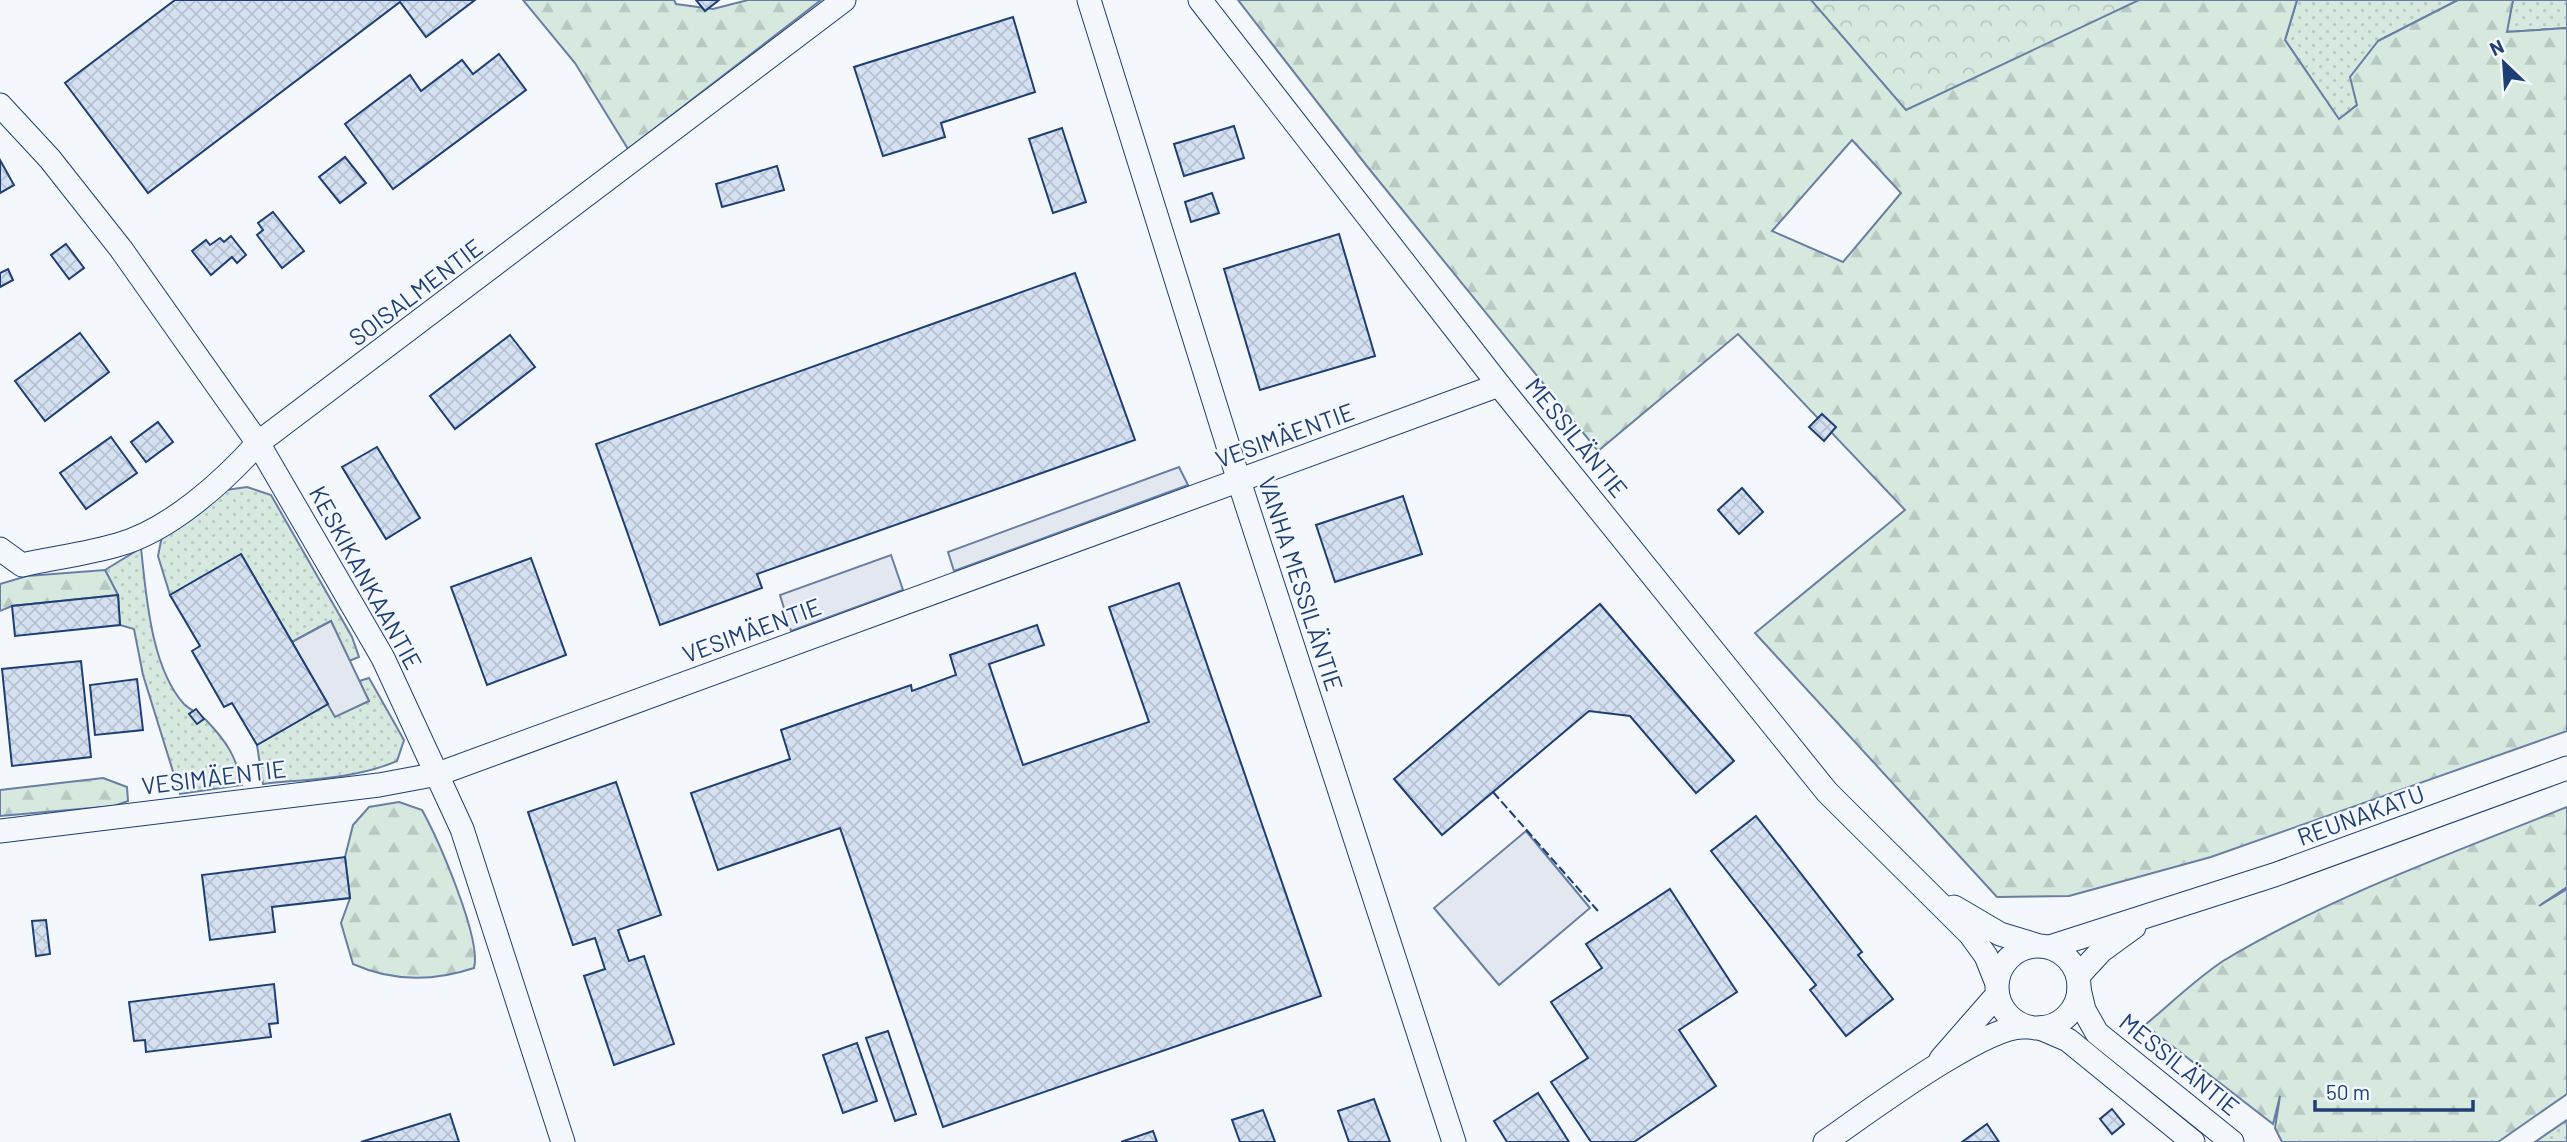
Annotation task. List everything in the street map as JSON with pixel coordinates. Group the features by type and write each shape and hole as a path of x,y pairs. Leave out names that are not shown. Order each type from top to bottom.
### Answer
{"street":[{"name":"SOISALMENTIE","path":"0,549 11,567 117,545 148,533 224,480 258,443 844,0"},
{"name":"VANHA MESSILÄNTIE","path":"1089,0 1239,481 1454,1142"},
{"name":"MESSILÄNTIE","path":"1200,0 1499,385 1827,792 1931,892 1977,943 1996,988"},
{"name":"KESKIKANKAANTIE","path":"0,104 50,159 121,249 258,443 383,658 439,774 462,830 564,1142"},
{"name":"VESIMÄENTIE","path":"0,831 386,784 439,774 1499,385"},
{"name":"REUNAKATU","path":"2043,946 2172,909 2567,768"},
{"name":"MESSILÄNTIE","path":"1931,892 2000,934 2043,946"},
{"name":"REUNAKATU","path":"2079,983 2119,937 2172,909"},
{"path":"1825,1142 1933,1068 2003,1030 2051,1026 2071,1012 2079,983 2063,954 2043,946 2010,956 1996,988 1933,1068"},
{"name":"MESSILÄNTIE","path":"2079,983 2084,1010 2097,1033 2119,1054 2232,1142"},
{"path":"1996,988 2005,1013 2032,1028"},
{"name":"MESSILÄNTIE","path":"2032,1028 2068,1040 2193,1142"}],"green space":[{"path":"523,0 674,0 676,4 713,9 748,0 821,0 628,149 575,63"},
{"path":"1238,0 2297,0 2285,40 2339,119 2357,105 2350,77 2378,41 2458,0 2513,0 2507,32 2567,28 2567,731 2211,857 2069,896 1997,897 1755,633 1905,510 1738,334 1598,451 1366,165","holes":["1852,140 1901,193 1843,262 1772,231"]},
{"path":"1811,0 2139,0 1906,110"},
{"path":"2297,0 2458,0 2378,41 2358,104 2339,120 2285,40"},
{"path":"2513,0 2567,0 2567,28 2506,32"},
{"path":"247,487 271,495 352,637 359,657 349,661 331,621 292,642 241,554 170,595 158,556 162,536 226,490"},
{"path":"141,548 152,630 164,671 184,704 206,720 220,735 234,757 242,785 180,794 143,675 134,629 120,625 118,595 105,570"},
{"path":"105,570 118,595 12,606 0,611 0,584 27,576"},
{"path":"369,678 404,740 397,761 348,775 263,784 257,745 328,704 335,716 369,701 359,681"},
{"path":"103,778 127,787 128,801 114,806 0,816 0,790"},
{"path":"399,802 422,810 438,843 472,935 474,968 443,976 413,978 383,974 353,964 341,923 350,898 345,857 353,825 369,807"},
{"path":"2567,807 2567,887 2539,906 2567,889 2567,1094 2498,1142 2282,1142 2275,1128 2280,1096 2273,1124 2145,1025 2223,961 2306,916 2392,877"},
{"path":"2567,1120 2567,1142 2535,1142"}],"shaded area":[{"path":"1179,467 1188,485 954,571 948,552"},
{"path":"891,555 903,590 791,631 780,595"},
{"path":"331,621 369,701 335,717 292,642"},
{"path":"1526,831 1590,908 1499,985 1434,908"}],"building":[{"path":"175,0 475,0 426,37 400,2 148,193 65,83"},
{"path":"696,0 719,0 705,11"},
{"path":"1013,17 1035,92 941,123 945,137 883,156 854,67"},
{"path":"499,54 526,90 393,189 345,124 410,75 421,91 462,60 473,74"},
{"path":"1234,126 1244,158 1184,176 1174,144"},
{"path":"1062,128 1086,202 1053,213 1029,139"},
{"path":"345,157 366,183 340,203 319,177"},
{"path":"0,160 14,185 0,193"},
{"path":"777,166 784,190 722,207 716,184"},
{"path":"1212,193 1219,213 1191,222 1185,202"},
{"path":"273,212 304,251 282,268 257,235 263,230 258,223"},
{"path":"1339,234 1375,356 1260,390 1224,269"},
{"path":"231,236 246,255 237,263 232,257 211,275 192,251 206,240 210,245 220,238 224,242"},
{"path":"66,244 84,268 69,279 51,255"},
{"path":"8,269 13,280 0,287 0,273"},
{"path":"1075,273 1135,440 757,574 762,588 660,625 596,444"},
{"path":"80,333 109,372 45,421 15,381"},
{"path":"510,335 535,367 455,429 430,396"},
{"path":"1822,414 1836,427 1824,441 1809,427"},
{"path":"158,422 173,442 146,462 131,442"},
{"path":"111,437 137,473 86,509 60,473"},
{"path":"377,447 420,518 386,539 342,467"},
{"path":"1742,488 1763,512 1739,534 1718,510"},
{"path":"1403,496 1422,554 1335,582 1316,525"},
{"path":"241,554 328,704 257,745 232,703 224,707 192,651 200,646 170,595"},
{"path":"531,558 566,655 487,685 451,587"},
{"path":"1179,583 1321,996 943,1127 840,828 718,870 691,793 790,759 781,730 911,685 912,691 956,675 950,655 1037,625 1044,645 989,664 1023,765 1149,722 1109,607"},
{"path":"118,595 120,625 15,636 12,606"},
{"path":"1600,604 1734,761 1696,793 1630,716 1589,711 1442,835 1394,779"},
{"path":"81,661 91,757 12,766 2,669"},
{"path":"137,679 143,730 95,735 90,685"},
{"path":"196,709 204,719 197,724 189,714"},
{"path":"616,782 661,915 618,930 629,961 644,956 674,1044 614,1065 584,976 605,969 595,938 573,945 528,812"},
{"path":"1756,816 1862,952 1858,955 1893,999 1846,1036 1810,990 1816,985 1711,851"},
{"path":"345,857 350,898 272,907 275,932 210,940 202,875"},
{"path":"1670,889 1737,992 1679,1030 1716,1086 1634,1142 1591,1142 1551,1082 1588,1058 1551,1002 1602,968 1586,944"},
{"path":"46,920 50,954 36,956 32,921"},
{"path":"274,984 278,1023 269,1024 271,1037 146,1052 145,1040 134,1041 129,1002"},
{"path":"888,1031 916,1114 895,1121 866,1038"},
{"path":"857,1043 877,1101 843,1113 823,1055"},
{"path":"1538,1093 1569,1142 1507,1142 1494,1121"},
{"path":"1374,1099 1390,1142 1349,1142 1338,1111"},
{"path":"2112,1109 2124,1124 2112,1134 2100,1119"},
{"path":"1263,1110 1275,1142 1240,1142 1232,1120"},
{"path":"450,1114 459,1142 361,1142"},
{"path":"1987,1124 1999,1142 1962,1142"},
{"path":"1153,1131 1157,1142 1121,1142"}],"fence":[{"path":"1493,792 1598,911"}]}
